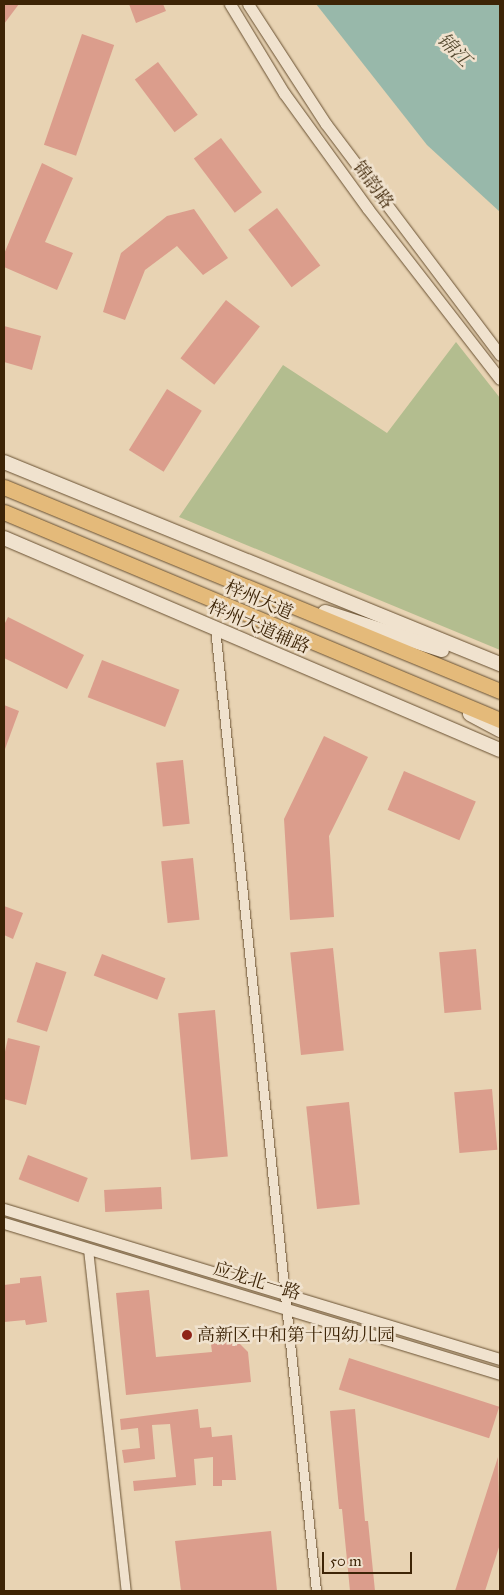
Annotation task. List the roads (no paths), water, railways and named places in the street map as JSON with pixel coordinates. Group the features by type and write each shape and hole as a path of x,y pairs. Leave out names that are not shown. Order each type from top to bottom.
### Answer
{"highway":[{"name":"梓州大道","path":"4,488 259,591 500,692"},
{"name":"梓州大道","path":"4,512 500,720"}],"main road":[{"path":"4,462 500,666"},
{"name":"梓州大道辅路","path":"4,538 500,750"},
{"path":"259,591 500,666"},
{"path":"428,690 500,730"}],"street":[{"name":"锦韵路","path":"230,4 284,93 368,209 500,379"},
{"name":"锦韵路","path":"248,4 326,124 499,352"},
{"path":"215,628 316,1591"},
{"name":"应龙北一路","path":"4,1209 285,1292 500,1359"},
{"name":"应龙北一路","path":"4,1223 500,1374"},
{"path":"88,1248 126,1591"}],"water":[{"name":"锦江","path":"316,4 500,4 500,212 427,145"}],"place":[{"name":"高新区中和第十四幼儿园","path":"187,1335"}]}
